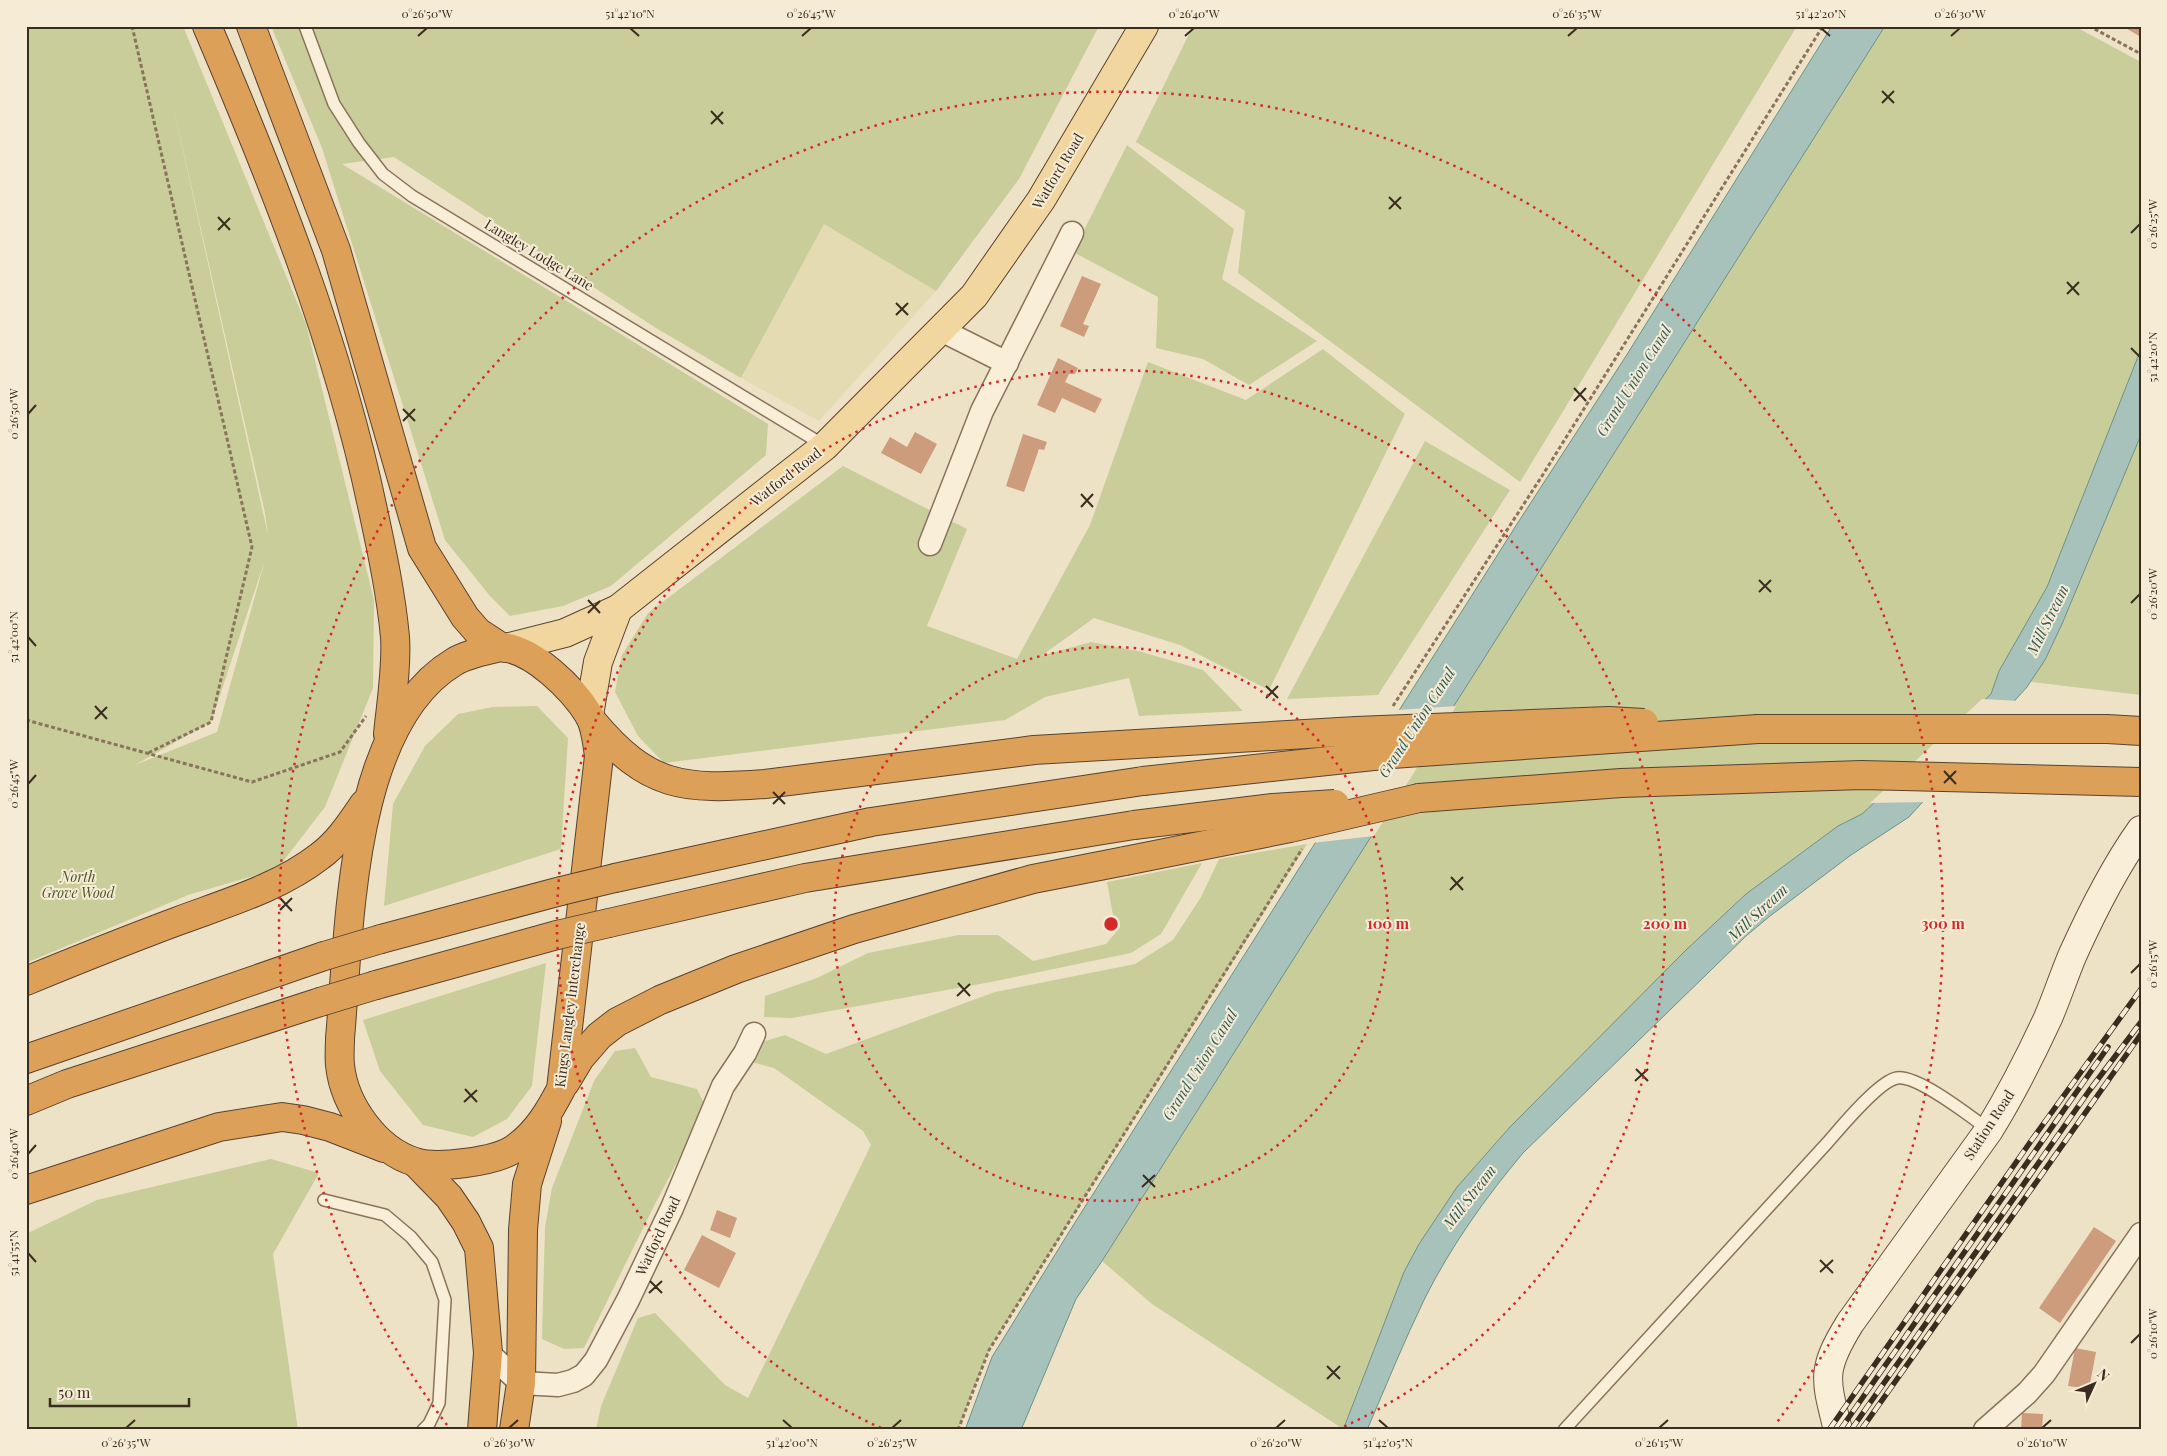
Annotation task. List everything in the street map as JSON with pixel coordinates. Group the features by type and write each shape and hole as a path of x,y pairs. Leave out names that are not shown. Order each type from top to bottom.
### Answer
{"highway":[{"path":"206,26 261,154 298,252 339,375 366,474 385,565 395,638 387,746"},
{"name":"Kings Langley Interchange","path":"251,26 336,250 422,548 465,617 478,632 504,648 529,658 552,672 571,690 590,718 599,756 556,1099"},
{"path":"391,1150 362,1120 349,1098 340,1066 340,1038 356,866 368,798 387,746 402,716 415,697 436,675 455,661 480,652 504,648"},
{"path":"590,718 608,741 638,766 662,778 689,786 723,787 765,784 1034,750 1356,731 1609,721 1758,729 2108,729 2141,731"},
{"path":"26,1059 324,956 381,939 615,878 871,822 1143,781 1392,754 1758,729"},
{"path":"26,1100 67,1084 320,1002 557,935 806,878 1134,825 1273,808 1621,783 1862,775 2141,782"},
{"path":"26,981 242,897 294,874 322,855 340,836 368,798"},
{"path":"416,1163 462,1164 480,1161 517,1147 535,1130 580,1058 599,1036 617,1022 660,1000 736,969 854,929 1033,879 1290,828 1419,798"},
{"path":"514,1430 521,1383 523,1230 528,1184 556,1099"},
{"path":"26,1190 219,1127 282,1117 304,1120 330,1127 391,1150 416,1163 449,1197 466,1222 479,1248 488,1352 482,1430"}],"main road":[{"name":"Watford Road","path":"504,648 565,633 618,609 825,446 939,329 974,296 1041,200 1144,26"},
{"path":"590,718 598,662 618,609"}],"street":[{"path":"930,544 982,412 1072,234"},
{"path":"939,329 1007,363"},
{"name":"Station Road","path":"1835,1418 1827,1385 1829,1362 1835,1347 1850,1323 1989,1130 2028,1061 2073,955 2100,898 2141,830"},
{"name":"Watford Road","path":"521,1383 558,1385 573,1381 584,1374 596,1360 628,1300 672,1208 723,1086 745,1054 754,1034"},
{"path":"1985,1430 2027,1393 2044,1374 2141,1234"},
{"path":"488,1352 521,1383"}],"lane":[{"name":"Langley Lodge Lane","path":"305,26 334,104 359,143 383,174 412,196 825,446"},
{"path":"1564,1430 1850,1117 1889,1080 1899,1078 1914,1082 1936,1093 1989,1130"},
{"path":"324,1200 385,1215 411,1237 432,1262 445,1300 439,1403 429,1424 423,1430"}],"path":[{"path":"132,26 252,547 211,722 148,753"},
{"path":"1391,709 1542,476 1823,26"},
{"path":"2089,26 2141,54"},
{"path":"26,720 252,782 340,752"},
{"path":"958,1430 989,1350 1307,841"}],"shaded area":[{"path":"824,224 936,291 819,421 741,378"}],"green space":[{"name":"North Grove Wood","path":"26,26 183,26 306,324 374,600 373,688 325,807 277,869 188,895 26,963","holes":["169,87 265,513 268,535","265,560 217,732 135,765 211,722"]},
{"path":"271,26 1099,26 1019,179 936,291 824,224 741,378 656,328 394,157 342,164 768,424 766,455 611,586 563,606 510,616 490,596 445,540 322,148"},
{"path":"1193,26 1797,26 1520,482 1238,273 1245,211 1136,142"},
{"path":"1885,26 2074,26 2141,62 2141,349 2047,587 1999,671 1991,694 1862,814 1838,826 1746,894 1686,950 1510,1127 1457,1187 1419,1244 1404,1272 1343,1429 1152,1304 1102,1261"},
{"path":"1127,145 1234,229 1222,279 1317,341 1249,385 1203,359 1156,348 1158,297 1073,252"},
{"path":"1323,349 1405,414 1269,690 1180,645 1094,618 1041,656 1091,642 1142,652 1203,670 1243,711 1139,716 1129,678 1045,697 1005,720 664,763 638,736 615,692 622,655 648,613 843,466 967,529 927,626 1017,659 1090,525 1148,362 1246,400"},
{"path":"2141,435 2141,695 2031,682 2045,660 2062,624"},
{"path":"1425,441 1510,490 1378,695 1287,699"},
{"path":"537,706 568,738 561,849 384,906 393,804 425,746 458,714 493,707"},
{"path":"1307,844 989,1350 958,1430 596,1430 601,1406 638,1318 655,1313 725,1385 748,1398 871,1145 863,1131 774,1068 748,1061 759,1043 785,1035 826,1054 995,992 1135,964 1173,940 1201,897 1219,859"},
{"path":"1202,863 1161,934 1131,953 991,982 792,1018 764,1017 765,996 817,978 868,953 959,935 998,935 1033,961 1106,944 1116,932 1107,882"},
{"path":"546,963 532,1086 507,1119 473,1137 423,1125 380,1071 363,1020"},
{"path":"635,1048 651,1077 697,1089 706,1107 655,1204 584,1348 564,1349 542,1339 545,1227 552,1188 594,1081 615,1051"},
{"path":"271,1159 319,1173 273,1254 298,1430 26,1430 26,1234 97,1200"}],"water":[{"name":"Grand Union Canal","path":"1832,26 1885,26 1102,1261 1076,1299 1021,1430 965,1430 992,1357 1069,1232 1517,524 1626,356"},
{"name":"Mill Stream","path":"2141,349 2141,435 2062,624 2045,660 2027,687 1909,817 1851,855 1746,936 1523,1153 1470,1222 1435,1279 1367,1430 1343,1430 1404,1272 1419,1244 1457,1187 1510,1127 1686,950 1746,894 1838,826 1862,814 1991,694 1999,671 2047,587"}],"pier":[{"path":"1982,699 2020,701 1926,802 1870,803"},
{"path":"1456,706 1374,836 1312,843 1396,710"}],"building":[{"path":"2122,26 2141,26 2141,37"},
{"path":"1082,276 1101,284 1083,324 1089,326 1084,337 1060,326"},
{"path":"1058,358 1078,368 1075,374 1069,374 1065,382 1102,399 1095,413 1062,398 1055,413 1037,405"},
{"path":"915,432 937,444 921,474 881,453 890,437 907,447"},
{"path":"1023,434 1047,442 1044,450 1039,449 1024,492 1006,486"},
{"path":"717,1210 737,1218 730,1238 710,1230"},
{"path":"2094,1227 2116,1241 2060,1323 2039,1308"},
{"path":"702,1235 736,1253 719,1288 684,1270"},
{"path":"2075,1348 2096,1352 2089,1389 2068,1386"},
{"path":"2022,1413 2043,1414 2042,1430 2021,1430"}],"railway":[{"path":"1829,1430 2031,1141 2141,989"},
{"path":"1851,1430 2089,1091 2141,1022"},
{"path":"1861,1430 2141,1034"},
{"path":"1840,1430 2108,1047"}]}
